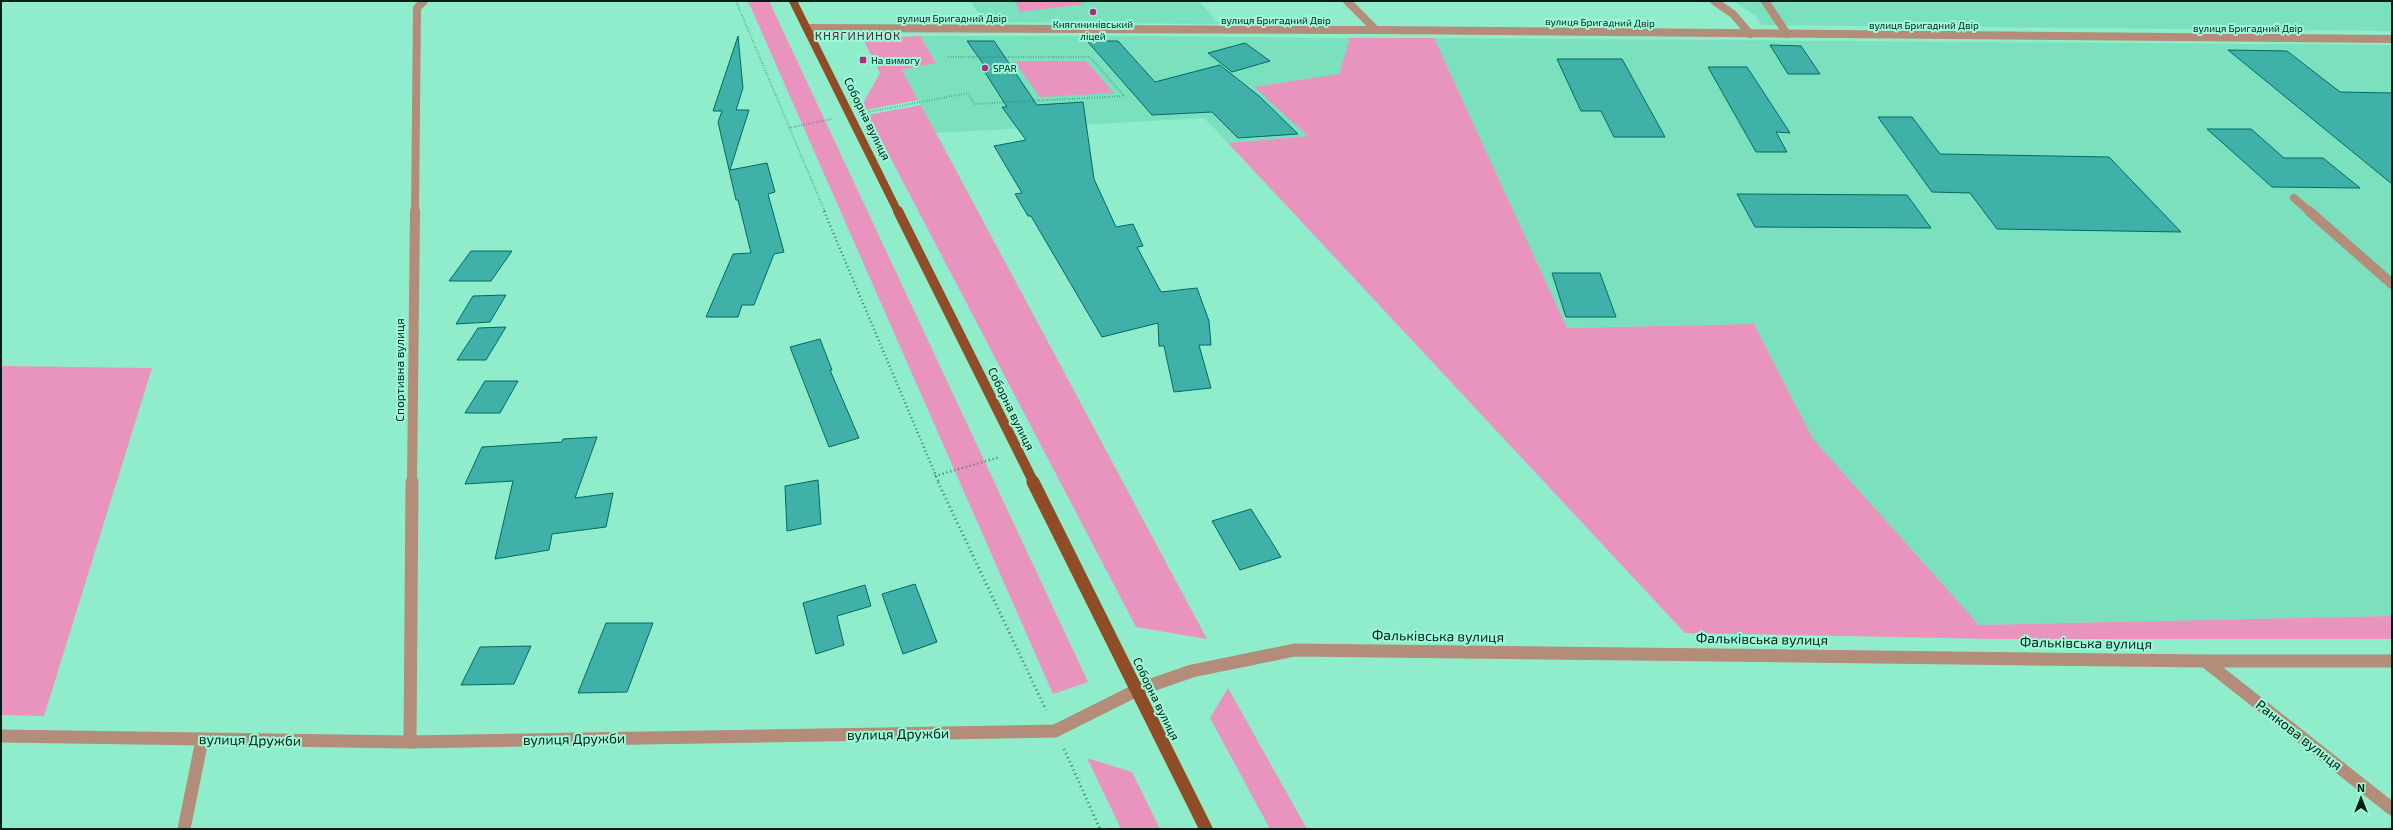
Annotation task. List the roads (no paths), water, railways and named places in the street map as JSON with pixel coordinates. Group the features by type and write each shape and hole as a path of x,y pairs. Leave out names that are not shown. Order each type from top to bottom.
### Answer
{"main road":[{"name":"Соборна вулиця","path":"793,1 1206,829"}],"street":[{"name":"Спортивна вулиця","path":"410,742 416,8 424,1"},
{"path":"1347,1 1376,30"},
{"path":"1714,1 1733,14 1750,34"},
{"path":"1765,1 1787,34"},
{"name":"вулиця Бригадний Двір","path":"807,28 1376,30 2392,39"},
{"path":"2294,198 2392,284"},
{"name":"Фальківська вулиця","path":"1137,690 1192,671 1295,650 2205,661 2392,661"},
{"name":"Ранкова вулиця","path":"2205,661 2392,809"},
{"name":"вулиця Дружби","path":"1,736 410,742 1055,731 1137,690"},
{"path":"184,829 202,740"}],"place":[{"name":"Княгининівський ліцей","path":"1093,12"},
{"name":"На вимогу","path":"863,60"},
{"name":"SPAR","path":"985,68"}],"district":[{"name":"КНЯГИНИНОК","path":"858,36"}]}
